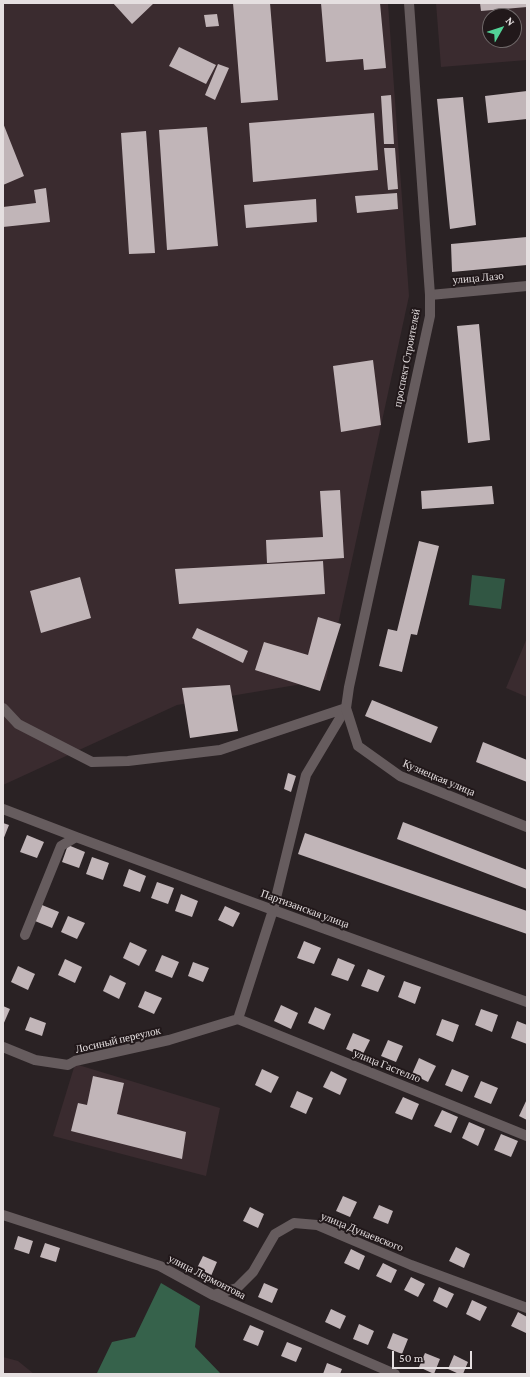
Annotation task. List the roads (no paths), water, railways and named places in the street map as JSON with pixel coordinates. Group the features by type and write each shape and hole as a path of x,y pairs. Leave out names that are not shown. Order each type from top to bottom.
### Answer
{"street":[{"name":"проспект Строителей","path":"349,687 430,316 430,295 409,3"},
{"name":"улица Лазо","path":"430,295 527,286"},
{"name":"Кузнецкая улица","path":"349,687 346,708 358,746 400,776 527,827"},
{"path":"3,708 18,724 92,762 128,761 220,750 346,708"},
{"path":"238,1019 273,910 306,775 346,708"},
{"name":"Партизанская улица","path":"3,809 273,910 527,1002"},
{"path":"26,935 61,846 76,837"},
{"name":"Лосиный переулок","path":"3,1047 36,1060 68,1065 75,1061 169,1040 238,1019"},
{"name":"улица Гастелло","path":"238,1019 527,1136"},
{"name":"улица Лермонтова","path":"3,1216 160,1266 212,1295 394,1374"},
{"name":"улица Дунаевского","path":"212,1295 237,1288 253,1272 275,1234 294,1223 317,1225 411,1265 527,1308"}]}
